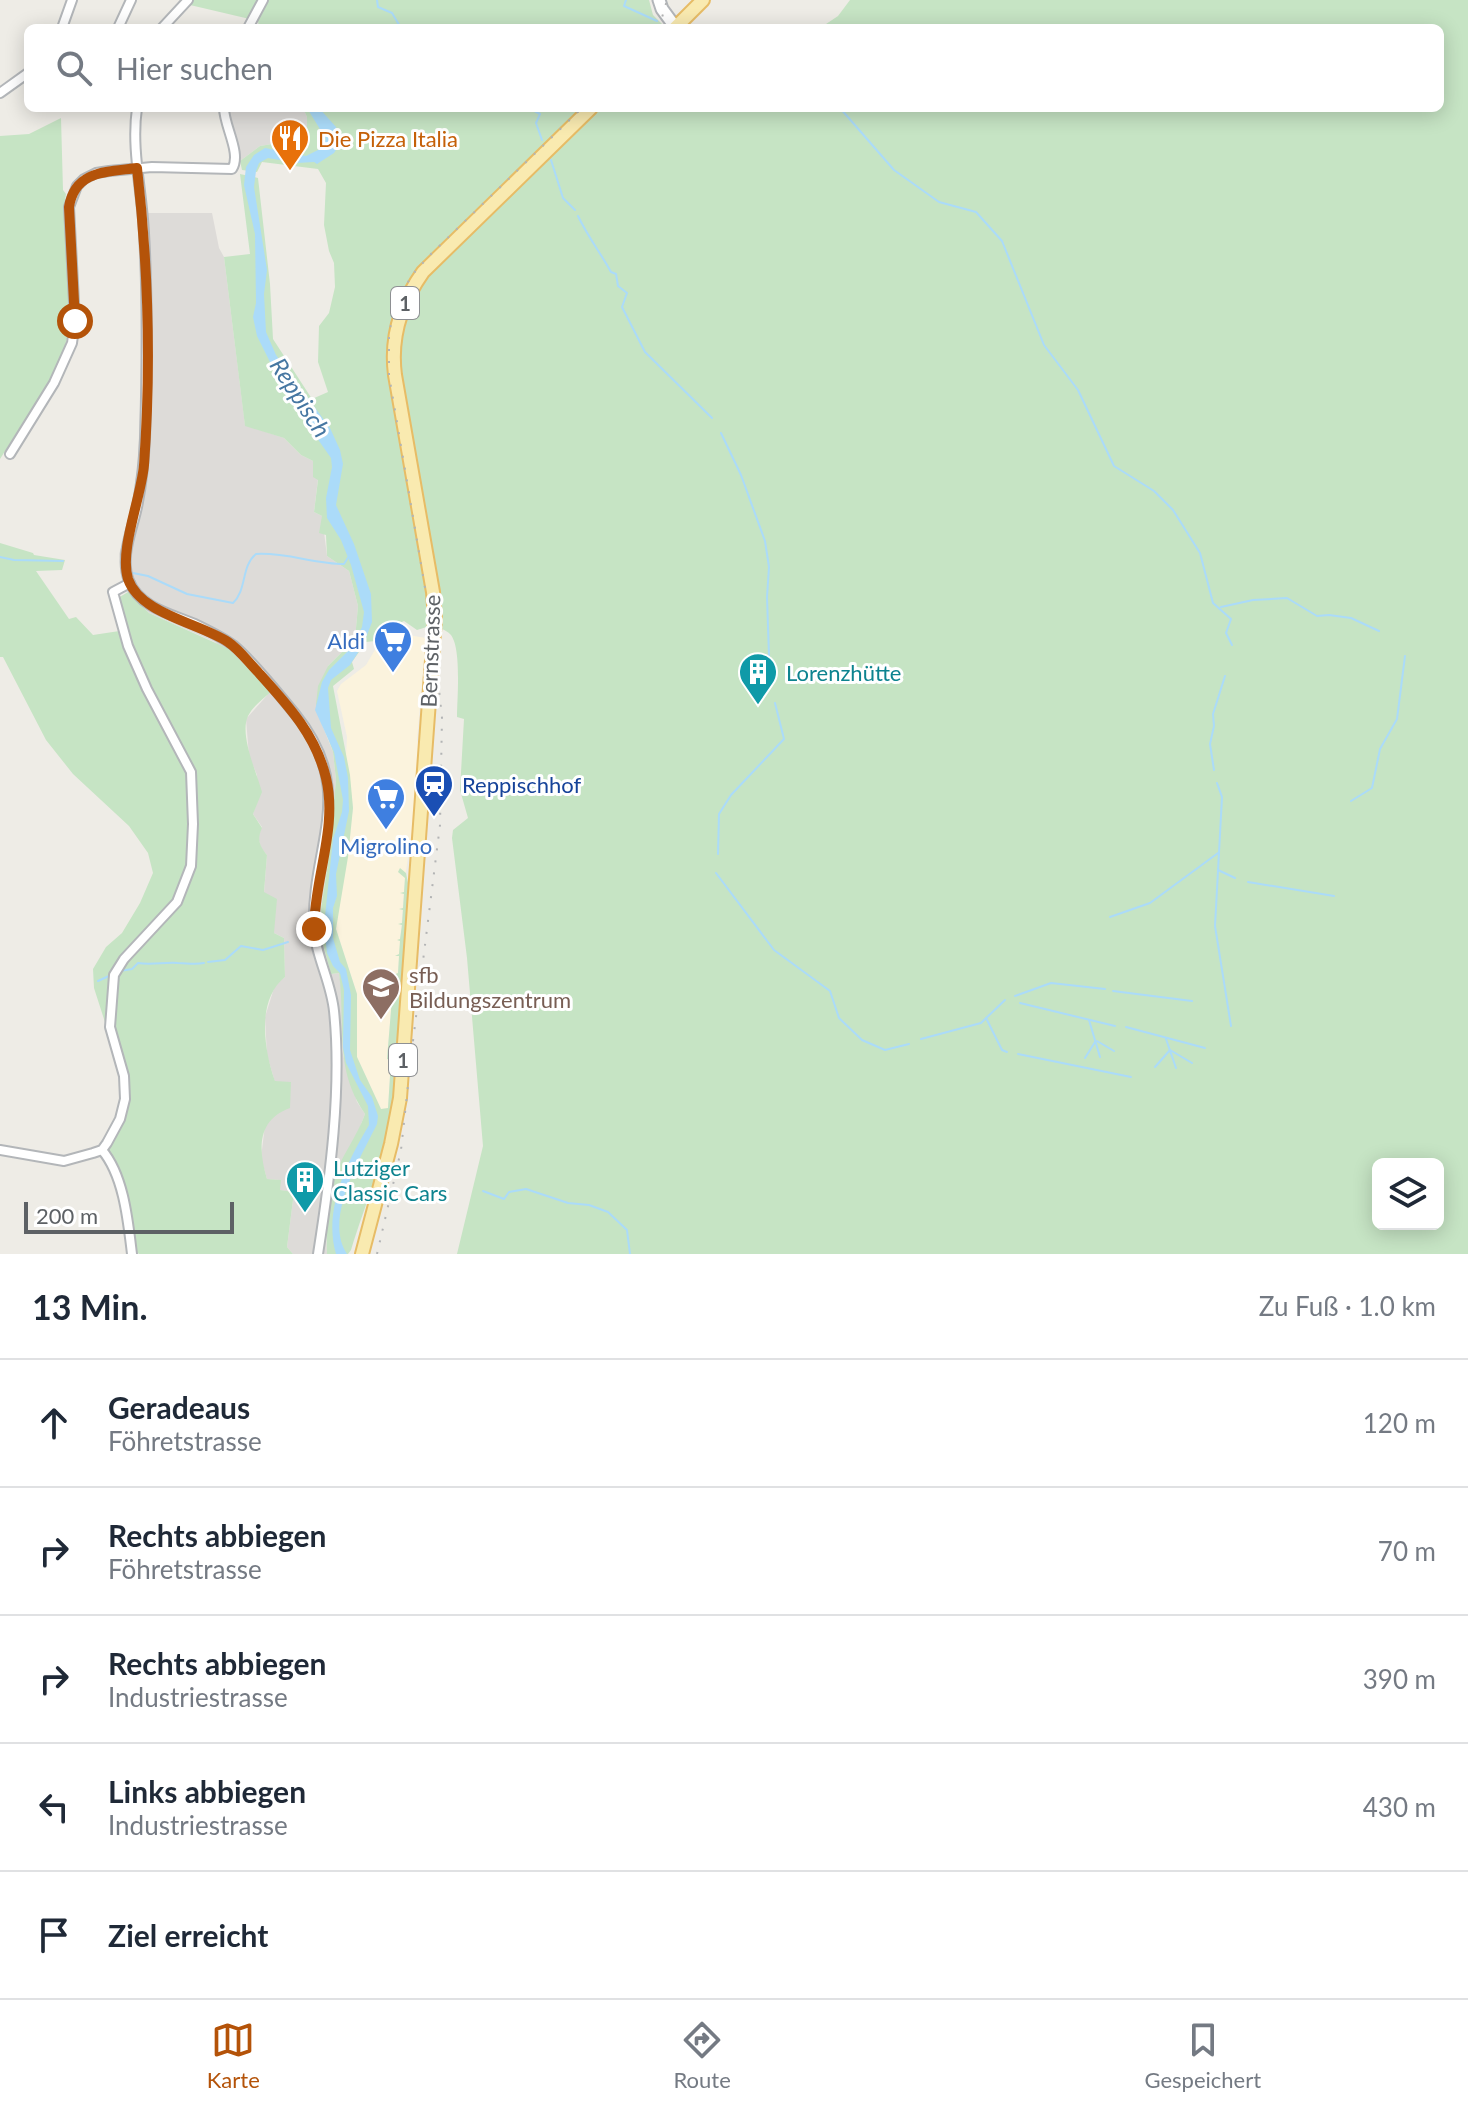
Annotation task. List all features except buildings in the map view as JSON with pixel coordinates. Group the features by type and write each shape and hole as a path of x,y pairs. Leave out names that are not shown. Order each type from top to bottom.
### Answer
{"main road":[{"path":"659,0 673,24"},
{"path":"680,24 703,0"},
{"name":"Bernstrasse","path":"362,1254 400,1098 435,619 395,375 397,327 408,296 423,272 587,112"},
{"name":"Bernstrasse","path":"354,1254 368,1208 382,1177"}],"street":[{"path":"63,24 72,0"},
{"path":"120,24 131,0"},
{"path":"166,24 188,0"},
{"path":"250,24 263,0"},
{"path":"0,93 24,76"},
{"path":"137,112 137,168 144,243 145,422 138,505 126,551 125,565 130,583 150,605 223,639 239,651 303,725 326,777 329,810 314,929 334,1014 334,1084 318,1254"},
{"path":"10,454 54,383 69,352 74,328 71,199 84,179 96,173 137,168 232,169 236,160 224,112"},
{"path":"0,1150 60,1161 102,1150 117,1125 125,1099 124,1076 110,1027 114,975 124,959 177,902 189,874 193,851 191,772 128,646 114,597 116,589 130,583"},
{"path":"102,1150 117,1177 132,1254"}],"shaded area":[{"path":"226,112 305,112 307,145 293,149 272,144 260,146 240,161"},
{"path":"148,213 212,213 219,248 224,257 245,425 284,438 301,455 313,461 318,479 314,512 322,516 327,556 349,571 358,606 355,639 328,666 321,722 333,752 336,780 321,909 322,941 331,974 339,973 343,998 341,1048 357,1102 365,1114 334,1178 326,1235 327,1254 293,1254 287,1247 294,1192 279,1190 280,1180 267,1179 261,1158 265,1125 277,1113 291,1083 275,1082 267,1055 265,1017 275,985 285,977 284,938 274,933 264,893 267,855 258,837 262,827 253,814 258,799 257,775 249,756 246,719 270,692 215,642 149,613 128,592 119,554 129,524 138,463 140,406 151,408"},
{"path":"390,632 426,638 417,740 415,810 387,1059 391,1060 388,1109 381,1109 357,1057 357,994 336,929 353,808 346,756 347,737 337,691 341,684 366,665 383,636"}],"green space":[{"path":"193,0 649,0 653,15 662,24 258,24 258,21 190,5"},
{"path":"850,0 1468,0 1468,1254 457,1254 483,1146 467,958 452,838 453,830 468,818 460,790 464,719 457,717 454,640 450,634 433,625 417,630 404,621 380,632 375,641 366,642 352,662 354,669 333,686 353,808 336,929 357,994 357,1057 381,1109 388,1108 391,1060 387,1059 393,986 397,986 398,976 393,975 398,973 399,956 395,956 399,954 400,941 397,940 400,939 402,925 398,924 402,923 403,910 399,909 403,908 404,894 400,893 404,892 405,878 398,872 400,868 406,873 408,883 402,1021 391,1122 351,1250 348,1254 327,1254 332,1186 365,1114 348,1079 339,973 331,974 322,941 321,909 336,780 333,752 316,704 318,686 328,666 355,639 358,606 349,571 327,556 326,535 319,533 322,516 314,512 318,480 313,477 313,461 301,455 284,438 245,426 224,257 250,254 240,174 258,178 273,339 312,399 328,392 318,362 319,326 329,313 335,287 334,263 324,225 326,183 318,169 262,162 257,172 242,170 240,161 260,146 272,144 293,149 307,145 305,112 1444,112 1444,24 826,24 838,16"},
{"path":"61,118 71,316 62,357 0,459 0,136 29,134"},
{"path":"0,543 34,555 65,560 62,570 36,571 69,619 76,617 93,635 126,630 118,598 128,592 149,613 229,649 271,692 250,712 246,733 262,792 253,814 262,828 260,842 267,855 264,892 277,899 274,933 284,938 285,977 276,987 266,1012 266,1041 275,1081 291,1082 290,1108 279,1113 266,1128 262,1157 267,1179 281,1180 280,1190 294,1192 287,1247 293,1254 139,1254 136,1251 118,1165 108,1148 124,1091 122,1075 94,988 93,969 106,947 122,933 153,873 148,853 129,826 73,774 46,740 3,657 0,657"}],"water":[{"name":"Reppisch","path":"309,112 323,112 336,127 339,145 334,153 317,164 268,158 259,163 254,187 267,270 264,294 266,332 276,355 330,428 340,450 343,464 336,505 354,544 371,594 372,622 364,643 350,665 331,680 328,688 331,728 344,757 348,778 349,811 336,874 333,938 340,962 346,969 351,995 350,1050 360,1080 372,1097 378,1116 342,1206 339,1224 347,1254 336,1254 333,1237 335,1204 345,1170 369,1125 368,1106 346,1063 343,1047 344,990 340,973 327,953 324,926 333,839 343,800 334,752 315,710 322,682 329,670 351,648 362,627 364,612 351,565 341,540 327,518 331,458 286,394 257,336 253,317 256,303 255,234 244,185 246,167 254,155 265,148 306,156 322,148 326,139"}],"waterway":[{"path":"377,0 378,7 392,13 399,24"},
{"path":"626,0 624,6 657,21"},
{"path":"536,112 540,114 536,123 542,140"},
{"path":"843,112 894,170 939,202 976,212 1002,241 1044,345 1078,390 1114,466 1154,491 1173,510 1200,553 1213,603 1231,619 1226,633 1232,645"},
{"path":"551,160 563,198 575,210"},
{"path":"578,216 611,272 616,274 618,286 627,293 622,307 645,352 712,418"},
{"path":"721,433 741,475 765,541 769,567 770,685"},
{"path":"133,573 148,576 187,594 233,603 240,592 248,565 256,554 344,564 349,556"},
{"path":"0,557 63,561"},
{"path":"1221,607 1253,600 1287,598 1317,616 1351,618 1379,631"},
{"path":"1351,801 1372,788 1380,749 1397,719 1405,656"},
{"path":"1214,770 1210,744 1213,714 1225,676"},
{"path":"718,854 719,814 731,795 784,739 775,703"},
{"path":"1217,783 1222,797 1215,926 1231,1026"},
{"path":"1110,917 1150,903 1218,853"},
{"path":"1218,870 1235,878"},
{"path":"716,873 774,950 830,991 839,1018 862,1040 885,1050 909,1044"},
{"path":"1248,882 1334,896"},
{"path":"208,962 225,960 241,946 263,950 288,942"},
{"path":"120,971 132,969 138,963 204,963"},
{"path":"98,981 111,975"},
{"path":"1015,996 1051,983 1105,989"},
{"path":"1113,991 1192,1001"},
{"path":"921,1039 981,1023 1005,1000"},
{"path":"1020,1003 1115,1026"},
{"path":"986,1018 1002,1050 1007,1052"},
{"path":"1089,1020 1100,1057"},
{"path":"1126,1027 1205,1048"},
{"path":"1166,1039 1176,1068"},
{"path":"1097,1041 1114,1051"},
{"path":"1085,1058 1095,1042"},
{"path":"1155,1067 1170,1050 1192,1063"},
{"path":"1018,1054 1131,1077"},
{"path":"483,1191 504,1199 509,1192 526,1189 608,1212 627,1230 630,1254"}],"railway":[{"path":"660,24 667,0"},
{"path":"413,1041 440,825 442,718 434,641 389,375 389,331 401,295 412,275 578,112"},
{"path":"377,1254 401,1150 414,1030"}],"place":[{"name":"Die Pizza Italia","path":"290,172"},
{"name":"Aldi","path":"393,674"},
{"name":"Lorenzhütte","path":"758,706"},
{"name":"Reppischhof","path":"434,818"},
{"name":"Migrolino","path":"386,831"},
{"name":"sfb Bildungszentrum","path":"381,1021"},
{"name":"Lutziger Classic Cars","path":"305,1214"}],"route":[{"path":"75,321 69,207 74,191 84,179 96,173 137,168 146,290 145,441 138,505 126,551 127,575 142,600 233,645 293,712 309,735 320,759 329,795 314,929"}]}
